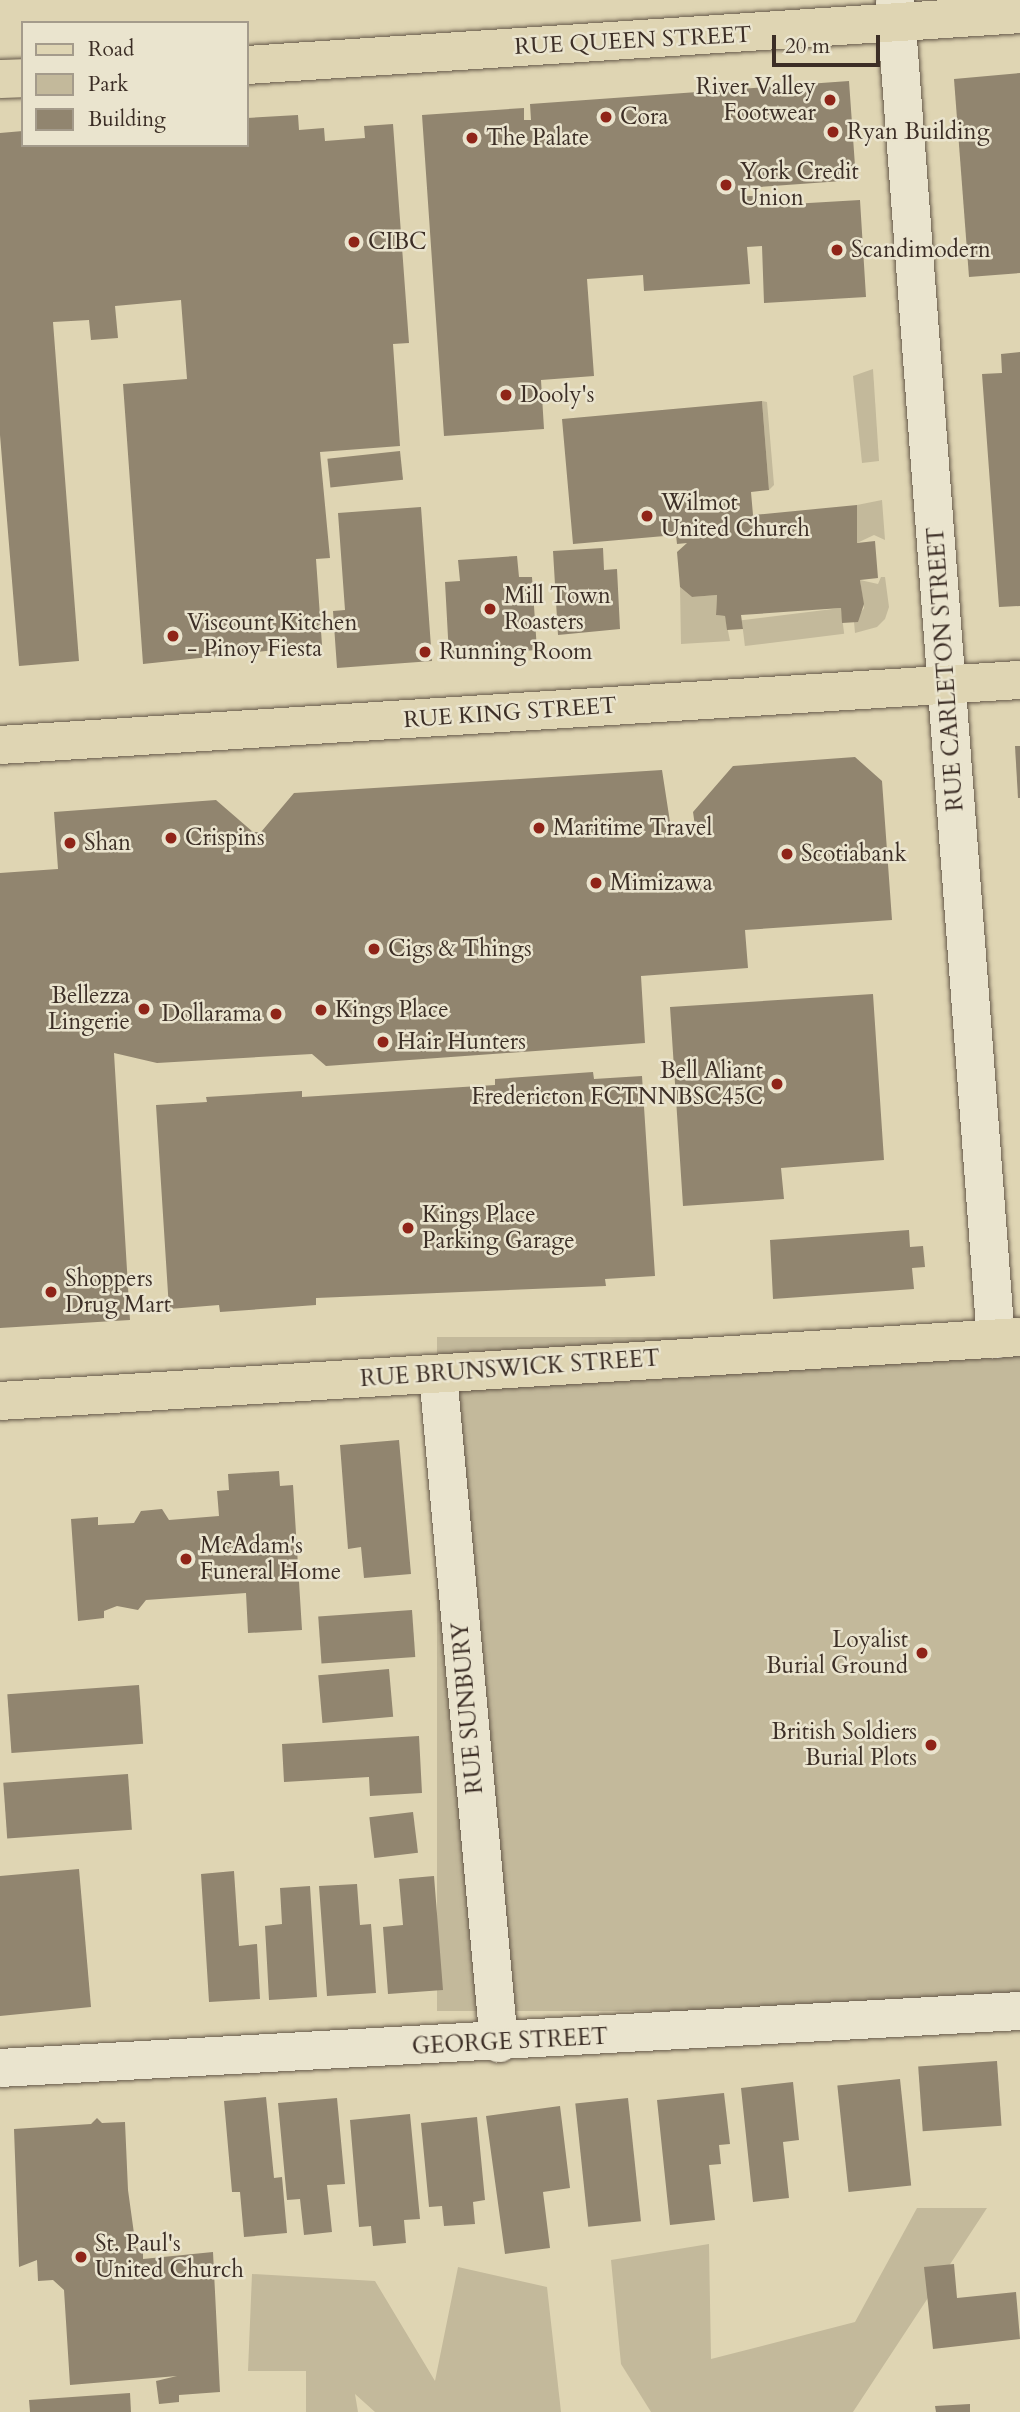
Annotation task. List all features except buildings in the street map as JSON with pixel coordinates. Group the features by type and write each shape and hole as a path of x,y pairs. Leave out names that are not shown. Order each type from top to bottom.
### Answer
{"main road":[{"name":"RUE QUEEN STREET","path":"248,65 897,12 1020,14"},
{"path":"0,79 21,78"},
{"name":"RUE KING STREET","path":"0,745 1020,680"},
{"name":"RUE BRUNSWICK STREET","path":"0,1401 1008,1338"}],"street":[{"name":"RUE CARLETON STREET","path":"897,12 947,685 1008,1338"},
{"name":"RUE SUNBURY","path":"438,1374 499,2043"},
{"name":"GEORGE STREET","path":"0,2068 499,2043 1020,2011"}],"green space":[{"path":"873,369 879,461 862,463 853,376"},
{"path":"762,401 767,402 774,485 769,490"},
{"path":"882,500 885,540 874,535 857,543 857,505"},
{"path":"881,577 885,577 889,607 885,619 877,627 855,633 854,622 864,608 860,580 878,584"},
{"path":"680,587 692,597 717,595 716,615 725,616 730,641 681,644"},
{"path":"841,608 844,634 745,646 742,620"},
{"path":"437,1337 1020,1337 1020,2011 437,2011"},
{"path":"917,2208 987,2208 853,2412 651,2412 621,2364 611,2260 709,2244 711,2359 855,2322"},
{"path":"458,2267 547,2287 561,2412 375,2412 355,2394 358,2412 306,2412 306,2371 248,2371 252,2274 375,2281 435,2381"}],"place":[{"name":"River Valley Footwear","path":"830,100"},
{"name":"Cora","path":"606,117"},
{"name":"Ryan Building","path":"833,132"},
{"name":"The Palate","path":"472,138"},
{"name":"York Credit Union","path":"726,185"},
{"name":"CIBC","path":"354,242"},
{"name":"Scandimodern","path":"837,250"},
{"name":"Dooly's","path":"506,395"},
{"name":"Wilmot United Church","path":"647,516"},
{"name":"Mill Town Roasters","path":"490,609"},
{"name":"Viscount Kitchen - Pinoy Fiesta","path":"173,636"},
{"name":"Running Room","path":"425,652"},
{"name":"Maritime Travel","path":"539,828"},
{"name":"Crispins","path":"171,838"},
{"name":"Shan","path":"70,843"},
{"name":"Scotiabank","path":"787,854"},
{"name":"Mimizawa","path":"596,883"},
{"name":"Cigs & Things","path":"374,949"},
{"name":"Bellezza Lingerie","path":"144,1009"},
{"name":"Kings Place","path":"321,1010"},
{"name":"Dollarama","path":"276,1014"},
{"name":"Hair Hunters","path":"383,1042"},
{"name":"Bell Aliant Fredericton FCTNNBSC45C","path":"777,1084"},
{"name":"Kings Place Parking Garage","path":"408,1228"},
{"name":"Shoppers Drug Mart","path":"51,1292"},
{"name":"McAdam's Funeral Home","path":"186,1559"},
{"name":"Loyalist Burial Ground","path":"922,1653"},
{"name":"British Soldiers Burial Plots","path":"931,1745"},
{"name":"St. Paul's United Church","path":"81,2257"}]}
